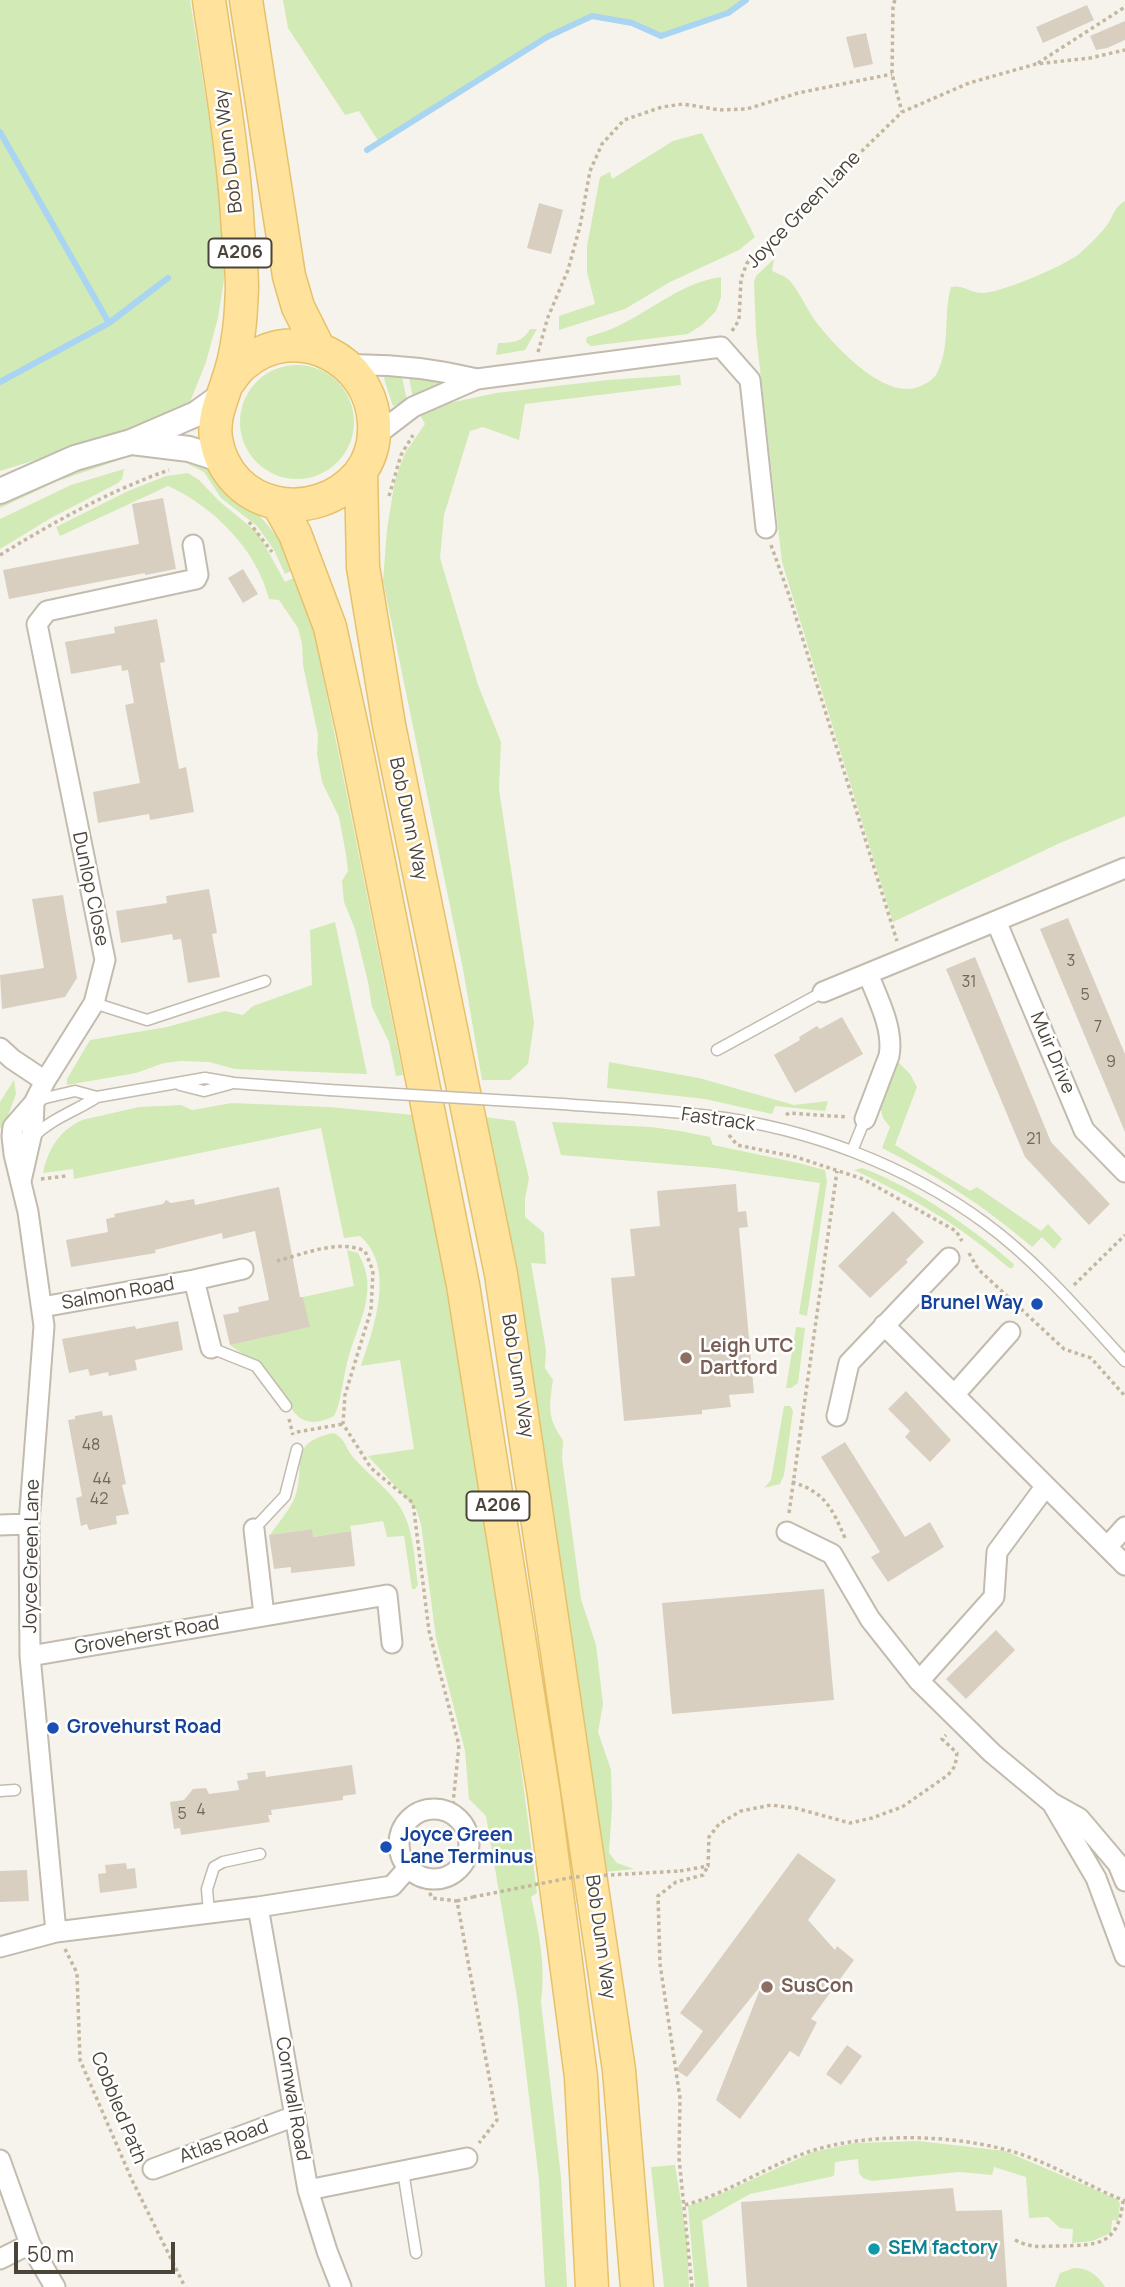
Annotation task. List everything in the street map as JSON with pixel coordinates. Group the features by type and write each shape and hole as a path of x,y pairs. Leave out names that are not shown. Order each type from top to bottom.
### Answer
{"main road":[{"name":"Bob Dunn Way","path":"209,0 236,185 242,287 239,336 224,390"},
{"name":"Bob Dunn Way","path":"246,0 289,276 298,307 319,349"},
{"path":"293,345 319,349 348,365 365,385 374,410 375,436 370,454 361,471 345,489 325,500 301,505 278,504 261,498 233,476 223,460 216,440 216,418 224,390 244,364 267,350 293,345"},
{"name":"Bob Dunn Way","path":"361,471 363,567 389,725 501,1273 619,2070 637,2287"},
{"name":"Bob Dunn Way","path":"278,504 295,534 330,627 463,1285 544,1795 581,2077 592,2287"}],"street":[{"path":"375,436 413,407 477,379 721,347 750,380 766,528"},
{"path":"348,365 376,365 452,373 477,379"},
{"path":"0,491 75,458 131,442 195,414 224,390"},
{"path":"131,442 189,449 223,460"},
{"name":"Dunlop Close","path":"34,1103 44,1081 94,1003 105,960 37,624 47,611 195,579 198,575 193,544"},
{"path":"823,992 1125,868"},
{"name":"Muir Drive","path":"996,921 1084,1129 1125,1172"},
{"path":"865,1119 891,1046 868,974"},
{"path":"0,1048 44,1081"},
{"name":"Joyce Green Lane","path":"34,1103 28,1212 44,1326 29,1524 30,1656 56,1932"},
{"name":"Joyce Green Lane","path":"30,1180 14,1154 12,1136 13,1127 34,1103"},
{"path":"837,1416 849,1363 949,1258"},
{"name":"Salmon Road","path":"42,1307 243,1269"},
{"name":"Salmon Road","path":"194,1280 211,1348"},
{"path":"884,1325 1125,1565"},
{"path":"954,1395 1010,1332"},
{"path":"919,1681 994,1597 997,1552 1045,1487"},
{"path":"0,1525 29,1524"},
{"path":"1107,1548 1125,1527"},
{"path":"254,1529 264,1615"},
{"path":"787,1532 832,1554 870,1619 919,1681 992,1753 1052,1803 1079,1818 1118,1864 1125,1881"},
{"name":"Groveherst Road","path":"30,1656 387,1595 392,1643"},
{"path":"1052,1803 1096,1878 1125,1956"},
{"path":"434,1808 452,1813 467,1830 468,1854 463,1865 451,1875 440,1879 416,1873 401,1858 398,1846 402,1827 422,1810 434,1808"},
{"path":"0,1947 56,1932 258,1907 391,1886 416,1873"},
{"name":"Cornwall Road","path":"258,1907 307,2190 341,2287"},
{"name":"Atlas Road","path":"153,2169 295,2116"},
{"path":"307,2190 467,2158"},
{"path":"0,2160 30,2244 55,2287"},
{"path":"0,2259 30,2244"}],"lane":[{"path":"94,1003 147,1020 265,981"},
{"path":"717,1050 823,992"},
{"name":"Fastrack","path":"97,1097 205,1078 234,1083 712,1116 780,1129 847,1150 923,1183 986,1224 1059,1289 1125,1361"},
{"path":"34,1103 75,1091 97,1097"},
{"path":"31,1139 47,1124 97,1097"},
{"path":"847,1150 865,1119"},
{"name":"Salmon Road","path":"211,1348 256,1366 286,1406"},
{"path":"254,1529 285,1496 297,1449"},
{"path":"0,1791 15,1790"},
{"path":"209,1913 207,1889 214,1867 223,1862 260,1854"},
{"path":"403,2171 416,2253"}],"path":[{"path":"895,0 892,74 902,112"},
{"path":"1036,64 1125,7"},
{"name":"Joyce Green Lane","path":"721,347 739,320 741,279 747,262 902,112 969,83 1036,64 1090,58 1125,50"},
{"path":"533,370 548,317 568,270 580,226 590,171 601,144 624,120 662,107 682,104 719,110 747,109 798,93 892,74"},
{"path":"389,499 401,455 421,422 413,407"},
{"path":"0,555 58,520 141,480 171,469"},
{"path":"766,528 904,960"},
{"path":"807,1114 865,1119"},
{"path":"731,1137 737,1145 796,1157 863,1179 956,1231 978,1269 1064,1349 1091,1358 1125,1396"},
{"path":"787,1532 837,1170 847,1150"},
{"path":"30,1180 66,1176"},
{"path":"1078,1282 1125,1235"},
{"path":"277,1261 352,1245 365,1251 373,1271 371,1310 345,1395 343,1424 371,1468 413,1503 429,1631 459,1745 452,1813"},
{"path":"286,1406 297,1449"},
{"path":"292,1433 343,1424"},
{"path":"692,2287 678,2158 680,2098 660,1964 658,1896 676,1882 703,1875 708,1866 709,1837 719,1824 741,1811 771,1805 795,1808 850,1823 872,1818 902,1807 948,1775 955,1766 957,1753"},
{"path":"416,1873 432,1898 457,1900 574,1877 680,1871 708,1866"},
{"path":"457,1900 497,2120 467,2158"},
{"name":"Cobbled Path","path":"56,1932 77,1973 80,2060 132,2180 185,2287"},
{"path":"685,2205 824,2147 854,2141 919,2138 1002,2149 1124,2201 1119,2224 1112,2234 1096,2243 1031,2247 1015,2240"}],"green space":[{"path":"0,0 190,0 226,224 226,267 218,318 206,362 190,402 175,414 158,422 0,471"},
{"path":"283,0 746,0 728,13 661,36 632,23 592,16 547,37 379,142 359,111 345,115 288,28"},
{"path":"702,133 755,237 739,250 670,282 625,309 559,330 559,316 595,304 587,272 587,246 600,177 610,172 612,179 673,141"},
{"path":"1125,201 1125,816 1060,843 893,922 782,562 756,334 756,276 774,259 772,271 790,281 816,322 839,349 879,381 908,389 923,385 937,373 944,352 951,287 978,293 991,292 1060,265 1091,243"},
{"path":"721,277 721,297 716,311 688,334 591,346 586,342 587,337 631,320 681,290"},
{"path":"530,329 537,329 525,350 496,355 498,343 517,341"},
{"path":"297,365 319,369 338,381 350,400 354,422 350,444 338,463 319,475 297,479 275,475 256,463 244,444 240,422 244,400 256,381 275,369"},
{"path":"680,375 681,385 525,404 519,440 483,427 470,431 444,515 440,558 478,685 501,742 499,789 534,1023 528,1064 510,1080 482,1080 463,969 383,581 387,529 395,480 405,453 425,424 420,415 440,405 496,393"},
{"path":"385,376 402,377 407,401 393,406"},
{"path":"409,378 454,380 413,398"},
{"path":"154,451 200,465 208,470 258,514 279,540 293,570 285,574 274,550 257,526 221,498 204,472 178,459 149,454 134,455"},
{"path":"118,456 119,460 58,481 0,508 0,504 32,488"},
{"path":"124,469 122,479 118,483 51,518 0,549 0,519 71,485"},
{"path":"188,473 258,533 285,582 297,576 319,656 403,1075 396,1076 389,1042 372,1007 355,929 344,902 342,881 348,871 346,854 339,817 322,782 317,754 318,735 298,628 279,600 269,599 254,563 231,532 201,505 168,486 60,536 56,527 128,491 166,476"},
{"path":"335,922 367,1074 235,1069 209,1062 181,1061 164,1063 136,1073 67,1085 67,1079 90,1040 167,1027 225,1011 243,1015 253,1006 312,985 310,930"},
{"path":"897,1061 910,1074 917,1087 895,1145 970,1191 977,1187 1041,1231 1048,1224 1062,1239 1054,1249 1042,1237 1032,1247 960,1193 882,1148 890,1127 883,1118 880,1107"},
{"path":"609,1062 699,1078 794,1105 828,1101 825,1111 775,1106 772,1114 705,1099 607,1088"},
{"path":"14,1080 16,1094 3,1129 0,1128 0,1102"},
{"path":"232,1103 329,1107 414,1115 482,1503 525,1796 537,1893 531,1897 542,1962 541,2002 561,2177 567,2287 545,2287 539,2180 517,1997 486,1816 469,1799 465,1751 436,1638 421,1524 416,1509 368,1456 414,1449 400,1360 361,1366 376,1316 380,1281 371,1249 360,1236 344,1238 321,1128 74,1179 73,1169 43,1173 48,1156 61,1135 82,1120 139,1107 181,1105 192,1110"},
{"path":"484,1117 515,1121 529,1178 525,1217 544,1233 546,1264 531,1263 546,1350 545,1368 553,1380 550,1412 563,1440 562,1458 581,1599 596,1645 603,1704 598,1732 611,1770 609,1853 617,1863 634,1869 605,1872"},
{"path":"552,1122 680,1131 710,1137 713,1145 825,1170 827,1181 807,1316 799,1314 820,1183 716,1168 561,1155"},
{"path":"862,1168 903,1187 961,1222 1014,1264 1013,1268 1009,1268 935,1213 854,1170"},
{"path":"347,1250 358,1253 367,1282 367,1295 334,1416 309,1422 294,1412 266,1371 230,1345 309,1327 303,1297 354,1286"},
{"path":"796,1327 805,1328 798,1383 786,1388"},
{"path":"784,1406 790,1406 793,1411 784,1475 780,1484 764,1488 771,1480"},
{"path":"333,1433 340,1437 353,1457 401,1509 412,1541 418,1585 415,1589 412,1589 404,1536 387,1537 383,1521 350,1526 351,1531 313,1537 311,1529 270,1535 295,1497 303,1449 318,1438"},
{"path":"918,2141 1005,2151 1117,2199 1120,2204 1118,2221 1112,2220 1111,2233 1092,2241 1072,2243 1073,2229 1060,2228 1048,2217 1029,2218 1026,2177 994,2167 992,2175 959,2172 872,2181 863,2178 859,2173 858,2159 835,2162 834,2176 750,2194 702,2221 709,2287 695,2287 688,2206 813,2152 855,2143"},
{"path":"675,2165 687,2239 689,2287 664,2287 651,2167"},
{"path":"1074,2268 1092,2273 1105,2287 1055,2287 1060,2273"}],"building":[{"path":"1087,5 1094,20 1043,43 1036,27"},
{"path":"1125,21 1125,40 1096,50 1090,36"},
{"path":"866,33 873,64 854,68 846,37"},
{"path":"539,203 563,210 551,254 527,248"},
{"path":"163,498 176,569 9,599 3,570 139,544 132,504"},
{"path":"243,569 258,594 243,603 228,578"},
{"path":"157,619 165,662 160,663 179,769 186,767 194,812 150,820 149,814 98,823 93,792 140,783 125,705 134,703 128,670 122,671 121,665 71,674 65,642 115,633 114,627"},
{"path":"209,889 217,933 212,934 220,977 188,983 181,939 173,940 172,934 121,943 116,911 167,903 166,896"},
{"path":"63,895 77,978 65,997 2,1009 0,975 44,968 32,899"},
{"path":"1068,918 1125,1054 1125,1132 1040,929"},
{"path":"975,957 1051,1142 1110,1204 1089,1225 1025,1157 946,969"},
{"path":"842,1017 863,1054 795,1093 774,1055 800,1040 799,1037 817,1026 820,1029"},
{"path":"736,1184 738,1212 746,1211 748,1227 739,1228 754,1393 729,1395 731,1407 702,1410 702,1414 624,1421 611,1278 635,1276 630,1229 660,1226 657,1191"},
{"path":"279,1187 300,1297 303,1297 310,1327 230,1345 223,1315 239,1312 238,1307 269,1300 255,1231 223,1239 222,1233 155,1250 156,1253 71,1267 66,1240 108,1232 106,1219 115,1217 114,1214 163,1204 166,1200 171,1203 194,1199 195,1205"},
{"path":"893,1211 924,1242 906,1260 908,1262 870,1298 838,1266"},
{"path":"178,1321 183,1350 135,1360 137,1370 109,1376 108,1372 90,1376 88,1369 69,1373 62,1339"},
{"path":"906,1391 951,1440 930,1462 905,1437 910,1431 888,1409"},
{"path":"102,1411 103,1416 112,1415 126,1484 122,1485 129,1514 116,1516 117,1524 89,1530 87,1524 81,1526 76,1498 82,1496 68,1420"},
{"path":"845,1442 905,1537 930,1522 944,1547 888,1582 871,1557 880,1552 821,1457"},
{"path":"312,1529 313,1537 351,1531 355,1566 291,1573 291,1567 274,1569 269,1535"},
{"path":"824,1589 834,1700 672,1714 662,1603"},
{"path":"996,1630 1015,1650 966,1699 946,1679"},
{"path":"352,1765 356,1794 343,1796 343,1800 271,1810 272,1815 268,1815 270,1822 181,1835 180,1828 174,1829 170,1802 184,1800 193,1789 206,1788 209,1794 239,1790 237,1781 248,1779 247,1773 265,1771 266,1777"},
{"name":"SusCon","path":"798,1853 836,1880 808,1920 835,1950 837,1946 854,1960 811,2019 817,2022 799,2057 790,2051 740,2119 716,2100 762,1984 687,2077 676,2070 703,2031 680,2013"},
{"path":"126,1863 127,1869 135,1868 137,1888 100,1893 98,1874 106,1873 105,1865"},
{"path":"27,1870 29,1901 0,1902 0,1871"},
{"path":"847,2045 862,2056 841,2085 826,2074"},
{"name":"SEM factory","path":"953,2188 956,2211 1002,2210 1007,2287 747,2287 741,2202"}],"waterway":[{"path":"367,150 547,37 592,16 632,23 661,36 728,13 746,0"},
{"path":"0,132 109,323"},
{"path":"0,382 109,323 168,278"}],"place":[{"name":"Brunel Way","path":"1037,1304"},
{"name":"Leigh UTC Dartford","path":"686,1358"},
{"name":"Grovehurst Road","path":"53,1728"},
{"name":"Joyce Green Lane Terminus","path":"386,1847"},
{"name":"SusCon","path":"767,1987"},
{"name":"SEM factory","path":"874,2249"}]}
